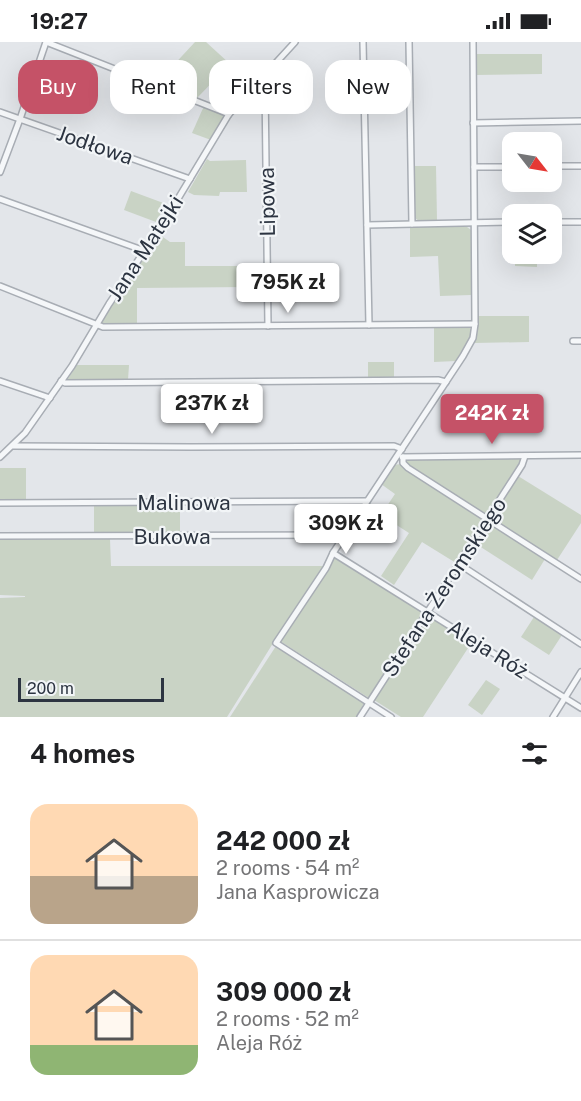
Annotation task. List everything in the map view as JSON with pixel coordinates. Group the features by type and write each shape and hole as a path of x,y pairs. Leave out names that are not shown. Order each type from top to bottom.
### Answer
{"street":[{"path":"0,172 46,42 209,106"},
{"name":"Jana Matejki","path":"278,60 294,42"},
{"path":"363,42 369,325"},
{"path":"409,42 412,224"},
{"path":"391,717 276,643 326,568 333,553 401,454 473,338 475,324 473,42"},
{"name":"Jodłowa","path":"0,112 190,179"},
{"name":"Jana Matejki","path":"0,456 25,434 82,351 109,304 145,251 230,114"},
{"name":"Lipowa","path":"265,114 268,326"},
{"path":"473,123 581,121"},
{"path":"562,166 581,166"},
{"path":"474,167 502,167"},
{"path":"0,199 145,251"},
{"path":"367,225 502,222"},
{"path":"562,222 581,222"},
{"path":"0,286 103,327 475,324"},
{"path":"573,341 581,340"},
{"path":"61,381 65,383 438,380 446,382"},
{"path":"0,381 50,398"},
{"path":"13,446 394,446 408,468 581,579"},
{"path":"401,454 581,455"},
{"name":"Stefana Żeromskiego","path":"360,717 488,519 522,465 525,456"},
{"name":"Malinowa","path":"0,503 368,501"},
{"name":"Bukowa","path":"0,536 345,535"},
{"name":"Aleja Róż","path":"333,553 581,708"},
{"path":"459,564 581,644"},
{"path":"553,717 581,672"}],"green space":[{"path":"195,42 206,42 226,60 209,60 209,86 197,98 197,60 178,60"},
{"path":"475,54 542,54 542,74 475,75"},
{"path":"204,106 209,108 209,114 224,116 211,140 192,133"},
{"path":"207,159 210,161 246,160 247,192 220,192 219,196 194,195 188,192"},
{"path":"414,166 436,166 437,220 419,221 415,218"},
{"path":"131,191 166,204 156,222 124,210"},
{"path":"410,227 467,227 471,230 471,295 440,296 438,256 410,257"},
{"path":"160,235 170,242 185,242 185,266 248,266 248,287 137,288 137,324 101,323 111,306"},
{"path":"515,264 537,264 537,267 515,266"},
{"path":"478,316 529,316 529,342 474,343"},
{"path":"469,326 471,335 456,361 434,362 434,327"},
{"path":"368,362 394,362 394,378 368,378"},
{"path":"77,365 129,365 128,380 67,380"},
{"path":"522,458 487,515 407,464 407,460"},
{"path":"401,464 482,517 483,520 456,563 422,542 394,585 381,576 409,533 381,515 395,494 381,484 393,465"},
{"path":"0,468 26,468 26,501 0,501"},
{"path":"518,476 581,515 581,523 557,560 491,518"},
{"path":"305,504 364,504 345,533 305,533"},
{"path":"180,505 180,534 94,535 94,506"},
{"path":"493,525 545,559 532,580 476,544 487,527"},
{"path":"110,539 111,566 325,566 227,717 0,717 0,598 25,596 0,595 0,540"},
{"path":"334,558 423,612 369,698 280,641"},
{"path":"430,614 472,642 423,717 401,717 374,700"},
{"path":"534,617 562,635 549,655 521,637"},
{"path":"276,646 364,703 356,717 230,717"},
{"path":"486,680 500,689 482,715 468,705"}]}
